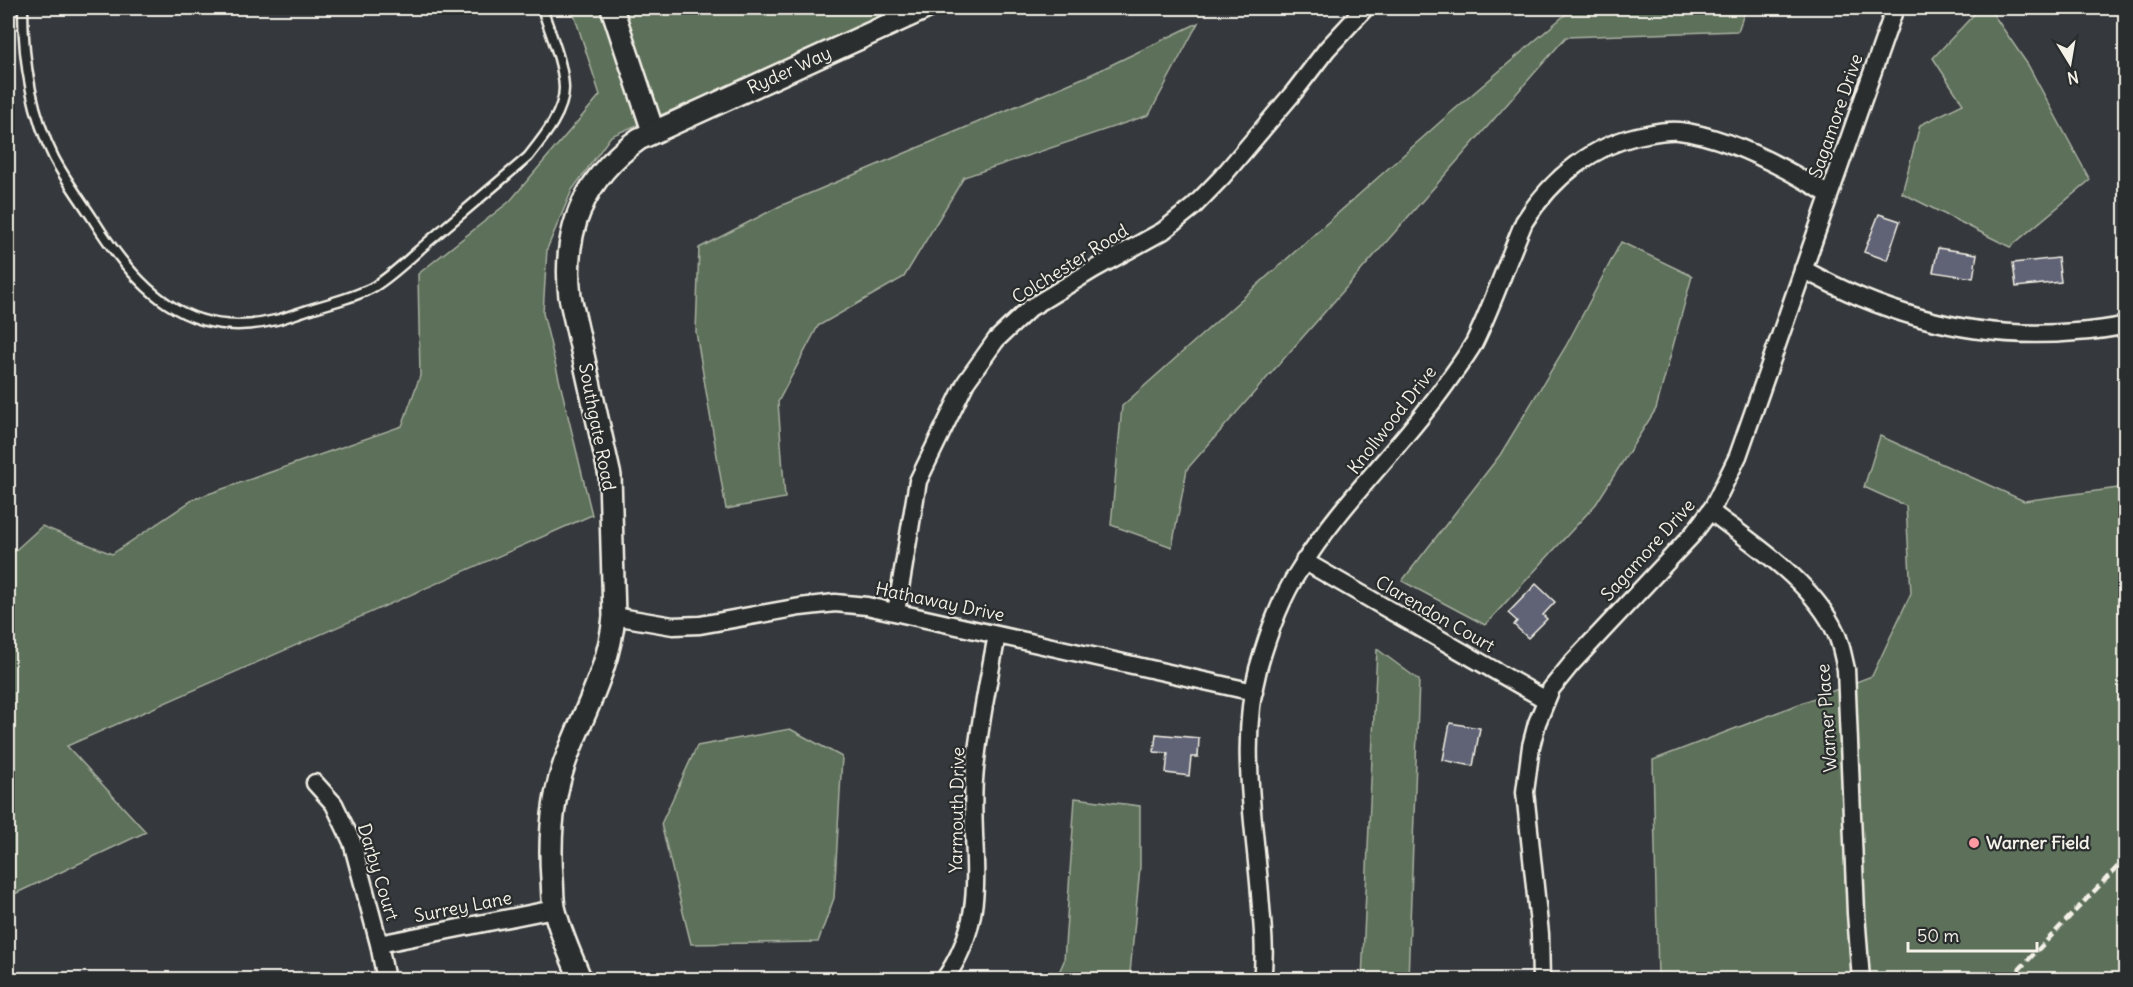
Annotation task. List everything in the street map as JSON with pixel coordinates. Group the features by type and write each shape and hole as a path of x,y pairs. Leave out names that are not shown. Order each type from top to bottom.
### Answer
{"street":[{"path":"612,8 653,131"},
{"name":"Ryder Way","path":"653,131 926,8"},
{"name":"Colchester Road","path":"896,612 918,481 966,382 996,340 1030,308 1163,231 1193,207 1222,177 1327,50 1365,8"},
{"name":"Sagamore Drive","path":"1541,980 1540,934 1525,792 1531,746 1537,723 1551,689 1572,663 1692,535 1710,511 1738,456 1895,8"},
{"name":"Southgate Road","path":"581,980 554,909 550,847 555,801 567,755 597,688 613,631 614,616 610,476 570,297 568,261 578,213 593,184 619,154 653,131"},
{"name":"Knollwood Drive","path":"1262,980 1264,941 1249,743 1254,692 1268,636 1281,602 1304,561 1323,534 1416,425 1473,344 1524,222 1545,192 1573,166 1605,147 1641,135 1678,131 1716,140 1756,154 1794,173 1829,195"},
{"path":"1803,269 1872,303 1916,318 1962,328 2008,334 2055,334 2102,330 2126,325"},
{"name":"Warner Place","path":"1710,511 1774,559 1810,593 1837,633 1846,669 1861,980"},
{"name":"Clarendon Court","path":"1304,561 1546,700"},
{"name":"Hathaway Drive","path":"614,616 673,626 700,625 835,603 867,606 1254,692"},
{"name":"Yarmouth Drive","path":"944,980 966,941 974,909 976,876 973,828 974,782 979,730 997,635"},
{"name":"Darby Court","path":"315,783 334,804 352,842 379,944 386,980"},
{"name":"Surrey Lane","path":"379,944 554,909"}],"lane":[{"path":"23,8 28,71 37,115 45,138 54,159 104,238 127,269 146,288 161,301 181,313 223,323 248,324 276,320 374,286 528,157 555,118 564,89 560,65 542,8"}],"green space":[{"path":"572,8 911,8 611,136 572,190 547,249 543,313 592,515 67,746 146,832 8,897 8,557 42,526 112,554 194,499 402,426 420,376 418,274 510,201 600,95"},
{"path":"1573,8 1746,8 1738,31 1566,37 1187,469 1172,547 1111,525 1122,406 1448,115"},
{"path":"1980,8 1989,8 2028,65 2090,180 2010,247 1902,193 1920,125 1963,104 1933,58"},
{"path":"1198,23 1149,115 964,177 904,277 818,326 778,402 785,498 726,509 696,332 699,248 780,206 1092,74"},
{"path":"1621,242 1692,276 1656,409 1596,504 1485,625 1402,581 1500,455 1566,346"},
{"path":"1880,436 2024,501 2118,488 2125,464 2125,979 1658,979 1653,760 1872,676 1911,593 1906,506 1864,487"},
{"path":"1377,649 1419,680 1408,979 1362,979"},
{"path":"790,729 842,757 834,898 818,942 691,944 661,824 697,746"},
{"path":"1075,798 1140,806 1140,867 1128,979 1056,979 1064,961"}],"building":[{"path":"1879,214 1900,221 1887,260 1864,252"},
{"path":"1938,248 1977,254 1973,278 1933,272"},
{"path":"2058,258 2061,282 2016,287 2013,263"},
{"path":"1536,584 1555,602 1543,615 1547,619 1528,638 1514,625 1517,621 1508,613"},
{"path":"1450,723 1480,728 1473,766 1443,760"},
{"path":"1156,734 1199,738 1198,757 1191,757 1189,776 1166,773 1168,753 1154,752"}],"railway":[{"path":"2009,980 2126,858"}],"place":[{"name":"Warner Field","path":"1974,843"}]}
